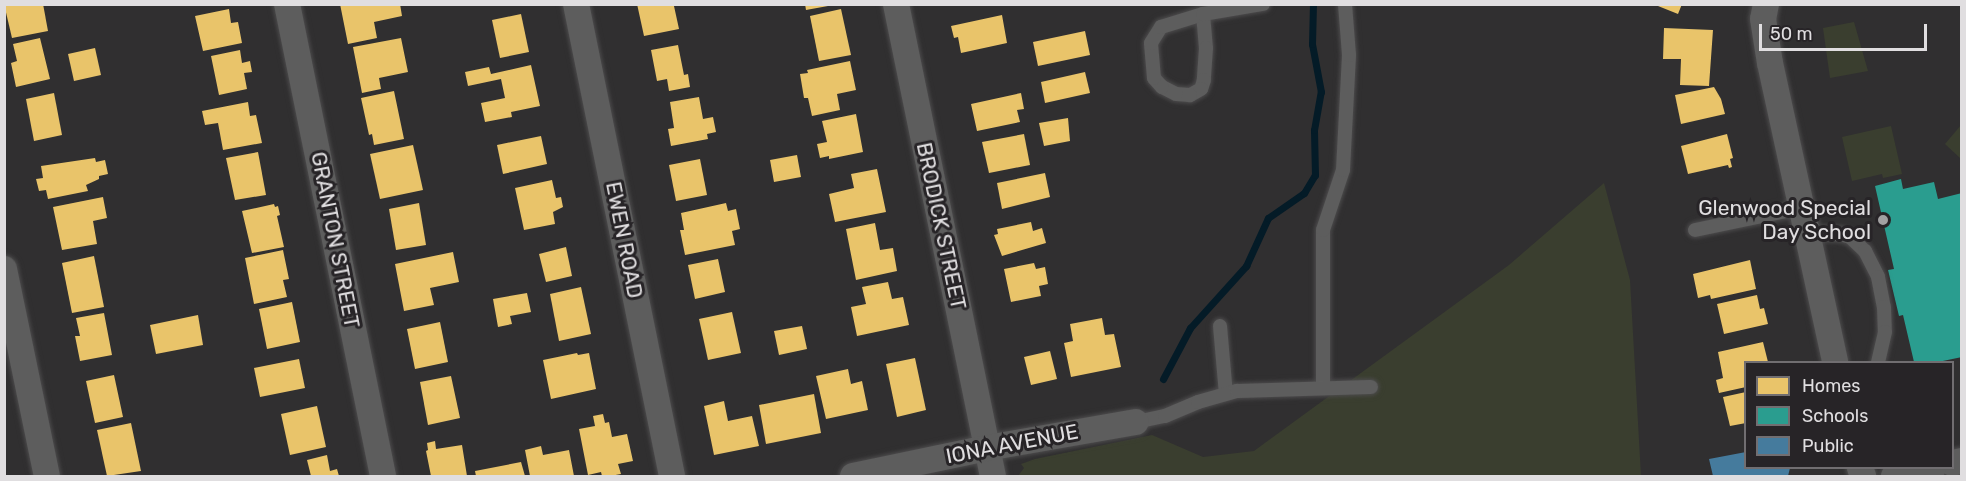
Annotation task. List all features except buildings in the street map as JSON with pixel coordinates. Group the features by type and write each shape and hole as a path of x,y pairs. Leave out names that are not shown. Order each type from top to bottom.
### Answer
{"street":[{"name":"GRANTON STREET","path":"287,4 383,477"},
{"name":"EWEN ROAD","path":"576,4 672,477"},
{"name":"BRODICK STREET","path":"896,4 993,477"},
{"path":"1766,4 1763,19 1770,63 1835,361"},
{"path":"4,269 47,477"},
{"name":"IONA AVENUE","path":"853,477 987,448 1136,422"},
{"path":"1894,477 1929,469"}],"lane":[{"path":"1203,14 1206,48 1204,80 1201,89 1190,95 1176,94 1162,87 1154,78 1151,43 1161,27 1203,14 1263,4"},
{"path":"1323,388 1323,230 1343,170 1349,55 1346,4"},
{"path":"1695,230 1803,220 1850,237 1865,250 1878,277 1884,307 1885,332 1878,361"},
{"path":"1220,326 1226,394"},
{"path":"1136,422 1165,416 1226,394 1259,389 1371,387"}],"green space":[{"path":"1854,22 1868,71 1830,78 1823,28"},
{"path":"1961,125 1961,159 1945,144"},
{"path":"1891,126 1902,174 1883,178 1882,174 1852,181 1842,137"},
{"path":"1604,183 1630,280 1641,476 1018,476 1024,468 1021,464 1035,459 1152,435 1203,457 1254,451 1509,265"}],"waterway":[{"path":"1163,379 1190,328 1246,266 1268,218 1304,193 1315,175 1314,130 1321,92 1312,44 1313,4"}],"place":[{"name":"Glenwood Special Day School","path":"1883,220"}]}
